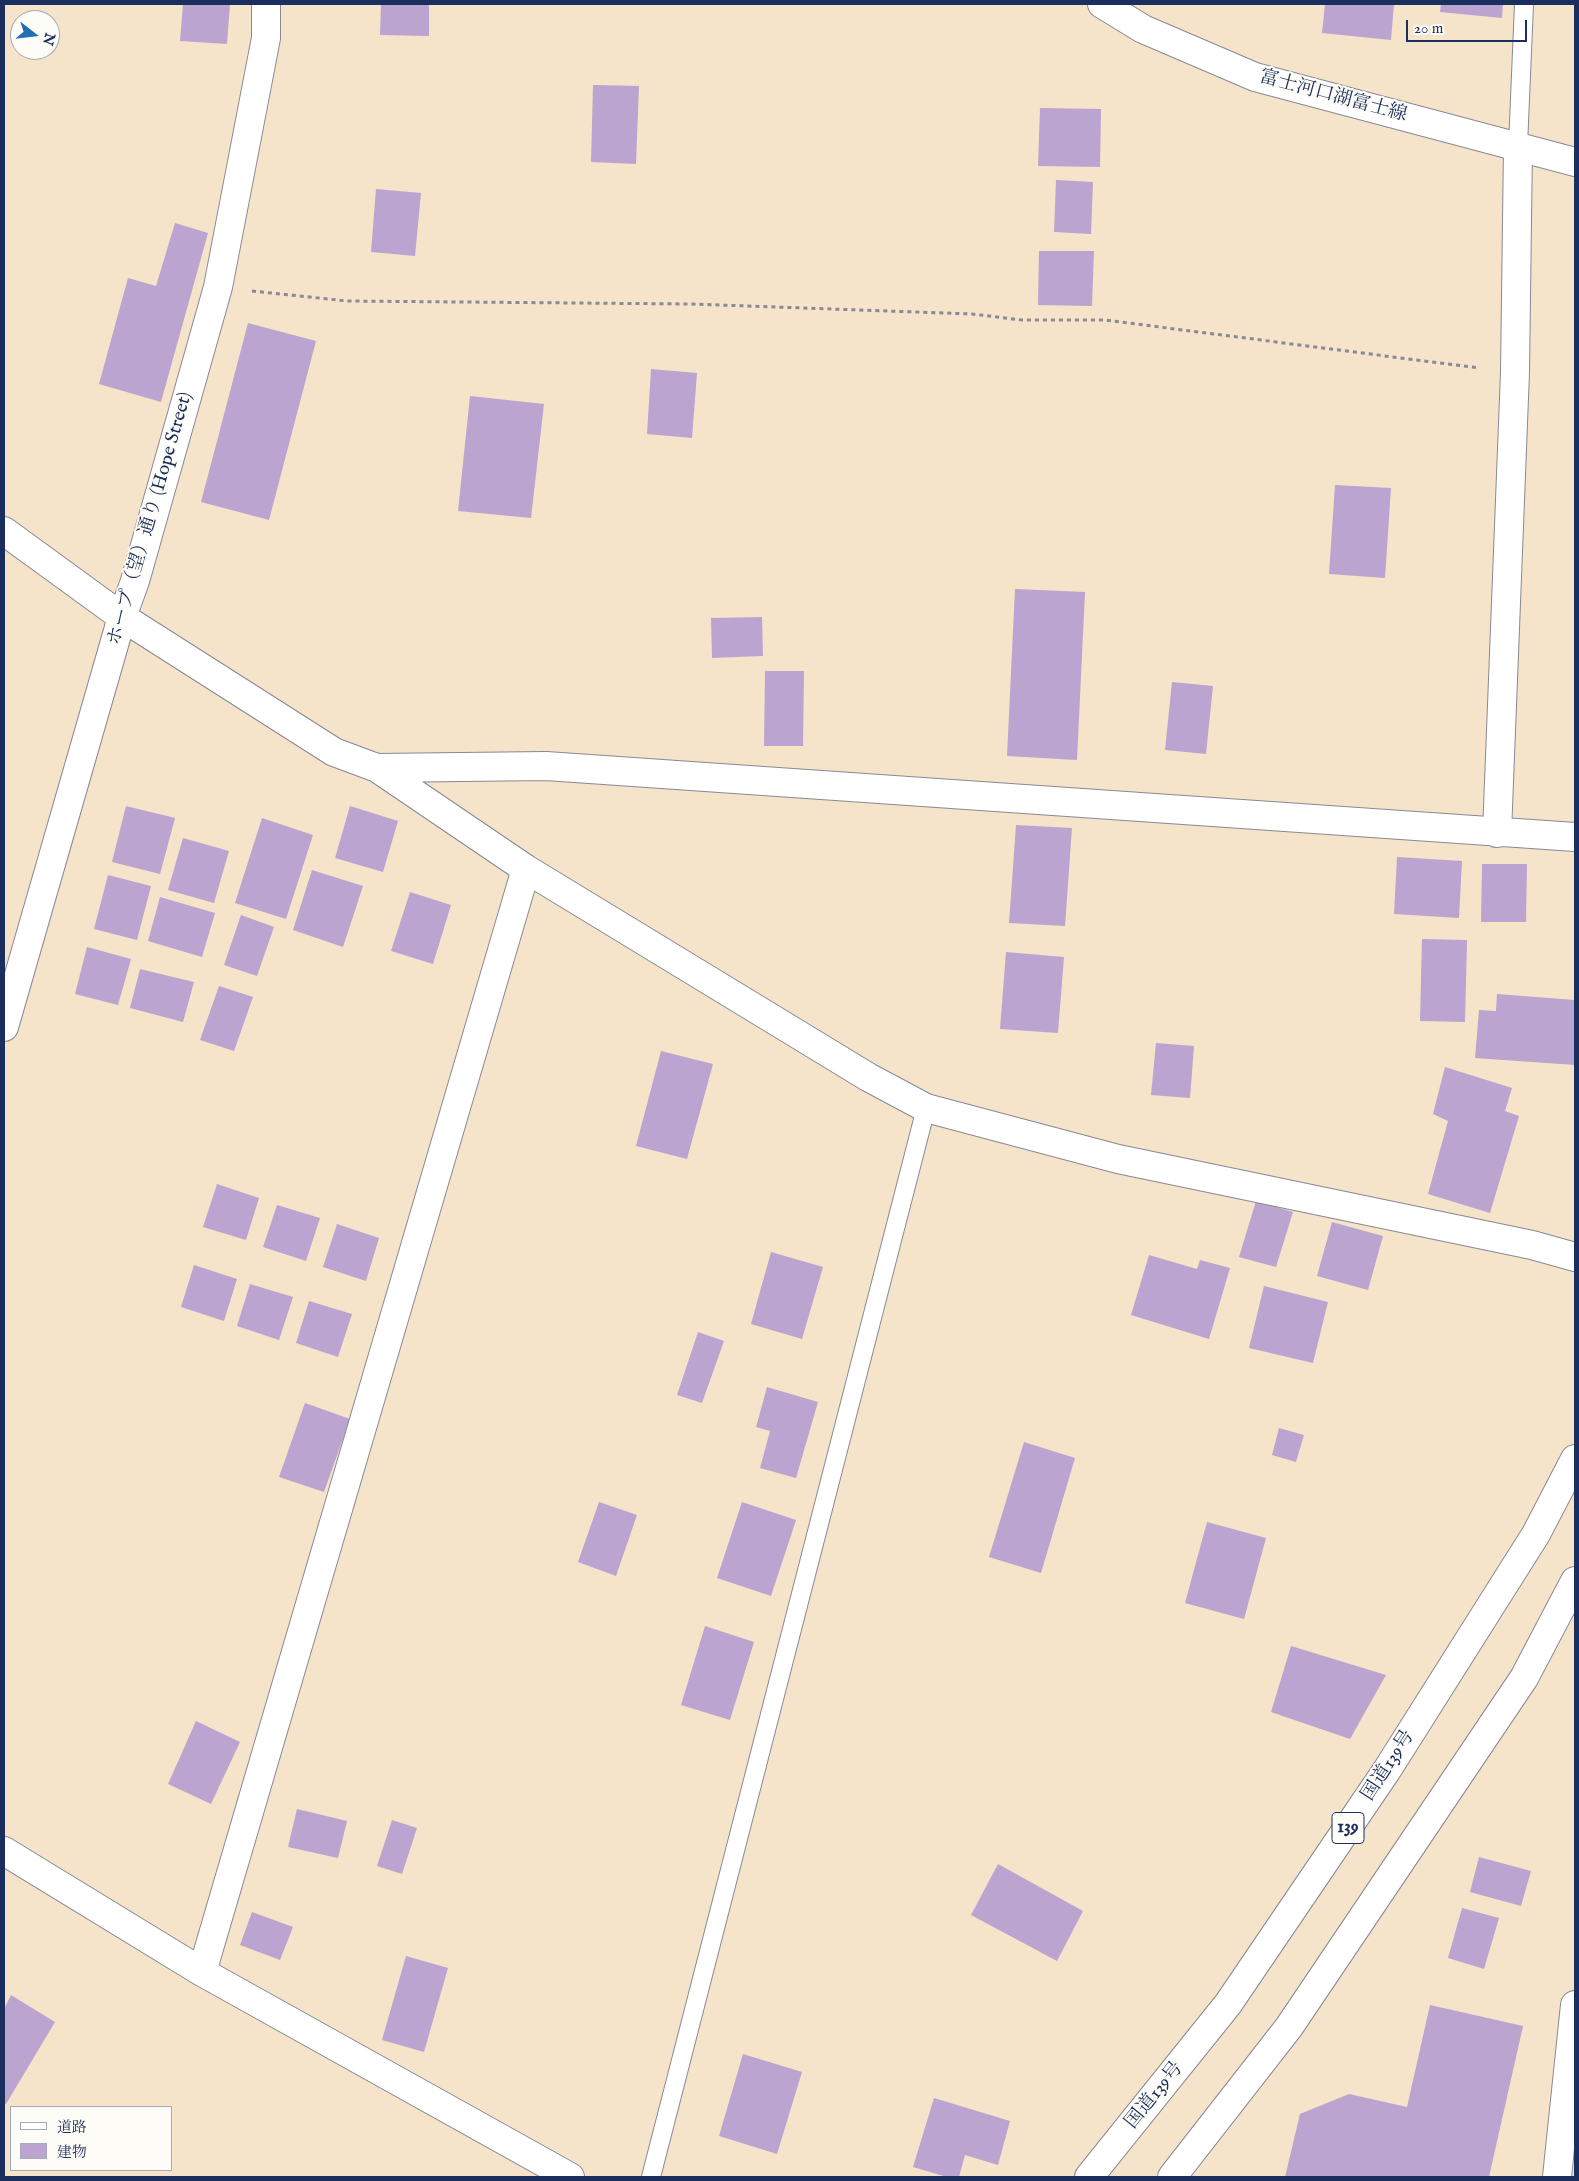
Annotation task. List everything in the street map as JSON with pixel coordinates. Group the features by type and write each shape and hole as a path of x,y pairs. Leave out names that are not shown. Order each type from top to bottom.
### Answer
{"main road":[{"name":"ホープ（望）通り (Hope Street)","path":"4,1027 122,617 135,581 218,287 266,38 266,4"},
{"name":"富士河口湖富士線","path":"1102,4 1143,29 1255,78 1575,162"},
{"path":"1497,833 1515,372 1518,146"},
{"path":"4,531 122,617 334,752 378,768 526,870 868,1077 926,1108 1118,1159 1532,1245 1575,1257"},
{"path":"378,768 546,766 1575,837"},
{"path":"202,1972 526,870"},
{"name":"国道139号","path":"1089,2177 1228,2004 1388,1770 1536,1534 1575,1458"},
{"path":"1172,2177 1289,2027 1524,1678 1575,1581"},
{"path":"1524,1678 1575,1623"},
{"path":"4,1851 202,1972 570,2177"},
{"path":"1557,2177 1573,2055 1575,2005"}],"lane":[{"path":"1518,146 1524,4"},
{"path":"651,2177 926,1108"}],"path":[{"path":"218,287 347,300 691,304 972,314 1022,320 1105,320 1515,372"}],"building":[{"path":"183,4 230,4 227,44 180,41"},
{"path":"381,4 429,4 429,36 380,35"},
{"path":"1325,4 1394,4 1391,40 1322,33"},
{"path":"1441,4 1503,4 1502,18 1440,12"},
{"path":"593,85 639,86 636,164 591,162"},
{"path":"1040,108 1101,109 1100,167 1038,166"},
{"path":"1056,180 1093,182 1091,234 1054,232"},
{"path":"376,189 421,193 415,256 371,252"},
{"path":"175,223 208,233 161,402 99,384 128,278 156,286"},
{"path":"1039,251 1094,251 1092,306 1038,305"},
{"path":"248,323 316,341 269,520 201,502"},
{"path":"651,369 697,373 692,438 647,434"},
{"path":"470,396 544,404 531,518 458,511"},
{"path":"1335,485 1391,488 1385,578 1329,574"},
{"path":"1015,589 1085,592 1077,760 1007,756"},
{"path":"762,617 763,656 712,658 711,618"},
{"path":"765,671 804,671 803,746 764,746"},
{"path":"1172,682 1213,686 1206,754 1165,750"},
{"path":"126,806 175,818 160,874 112,862"},
{"path":"350,806 398,821 383,872 335,858"},
{"path":"262,818 313,835 286,919 235,903"},
{"path":"1016,825 1072,828 1065,926 1009,923"},
{"path":"183,838 229,851 214,903 168,890"},
{"path":"1397,857 1462,861 1459,918 1394,914"},
{"path":"1482,864 1527,864 1526,922 1481,922"},
{"path":"312,870 363,886 343,947 293,930"},
{"path":"108,875 151,886 137,940 94,929"},
{"path":"410,892 451,905 433,964 391,951"},
{"path":"160,897 215,913 202,957 148,941"},
{"path":"241,915 274,927 257,976 224,965"},
{"path":"1422,939 1467,940 1465,1022 1420,1021"},
{"path":"87,947 131,959 118,1005 75,994"},
{"path":"1006,952 1064,957 1058,1033 1000,1029"},
{"path":"140,969 194,982 183,1022 130,1008"},
{"path":"219,986 253,997 234,1051 200,1040"},
{"path":"1497,994 1575,1000 1575,1065 1475,1058 1479,1010 1496,1011"},
{"path":"1156,1043 1194,1046 1190,1098 1151,1095"},
{"path":"661,1051 713,1064 687,1159 636,1146"},
{"path":"1445,1067 1512,1088 1505,1111 1519,1116 1490,1213 1428,1194 1448,1121 1433,1114"},
{"path":"217,1184 259,1198 246,1240 203,1227"},
{"path":"1256,1201 1293,1212 1276,1267 1239,1257"},
{"path":"277,1205 320,1218 306,1261 263,1247"},
{"path":"1332,1222 1383,1236 1368,1290 1317,1276"},
{"path":"337,1224 379,1238 366,1281 323,1267"},
{"path":"771,1252 823,1267 802,1339 751,1324"},
{"path":"1149,1255 1197,1269 1200,1260 1230,1268 1209,1339 1131,1315"},
{"path":"194,1265 237,1279 224,1321 181,1307"},
{"path":"250,1284 293,1297 279,1340 237,1326"},
{"path":"1264,1286 1328,1302 1313,1363 1249,1348"},
{"path":"309,1301 352,1314 338,1357 296,1343"},
{"path":"698,1332 724,1341 702,1403 677,1395"},
{"path":"767,1387 818,1402 796,1478 760,1468 770,1431 756,1427"},
{"path":"305,1403 350,1419 324,1492 279,1477"},
{"path":"1279,1428 1304,1435 1296,1462 1272,1455"},
{"path":"1024,1442 1075,1458 1041,1573 989,1557"},
{"path":"599,1502 637,1515 616,1576 578,1562"},
{"path":"742,1502 796,1520 771,1596 717,1578"},
{"path":"1207,1522 1266,1538 1244,1619 1185,1603"},
{"path":"705,1626 754,1642 730,1720 681,1705"},
{"path":"1291,1646 1386,1675 1350,1739 1271,1712"},
{"path":"196,1721 240,1742 211,1804 168,1784"},
{"path":"297,1809 347,1821 338,1858 288,1847"},
{"path":"392,1820 417,1828 402,1874 377,1866"},
{"path":"1479,1857 1531,1871 1521,1906 1470,1892"},
{"path":"998,1864 1083,1911 1057,1961 971,1915"},
{"path":"1462,1908 1499,1918 1484,1969 1448,1958"},
{"path":"252,1912 293,1927 280,1960 240,1945"},
{"path":"406,1956 448,1968 424,2052 382,2040"},
{"path":"11,1995 55,2022 6,2104 4,2103 4,2009"},
{"path":"1430,2005 1523,2026 1489,2177 1285,2177 1300,2114 1349,2094 1407,2107"},
{"path":"743,2054 802,2072 777,2154 719,2136"},
{"path":"934,2098 1010,2121 998,2165 965,2155 959,2177 947,2177 913,2167"}]}
